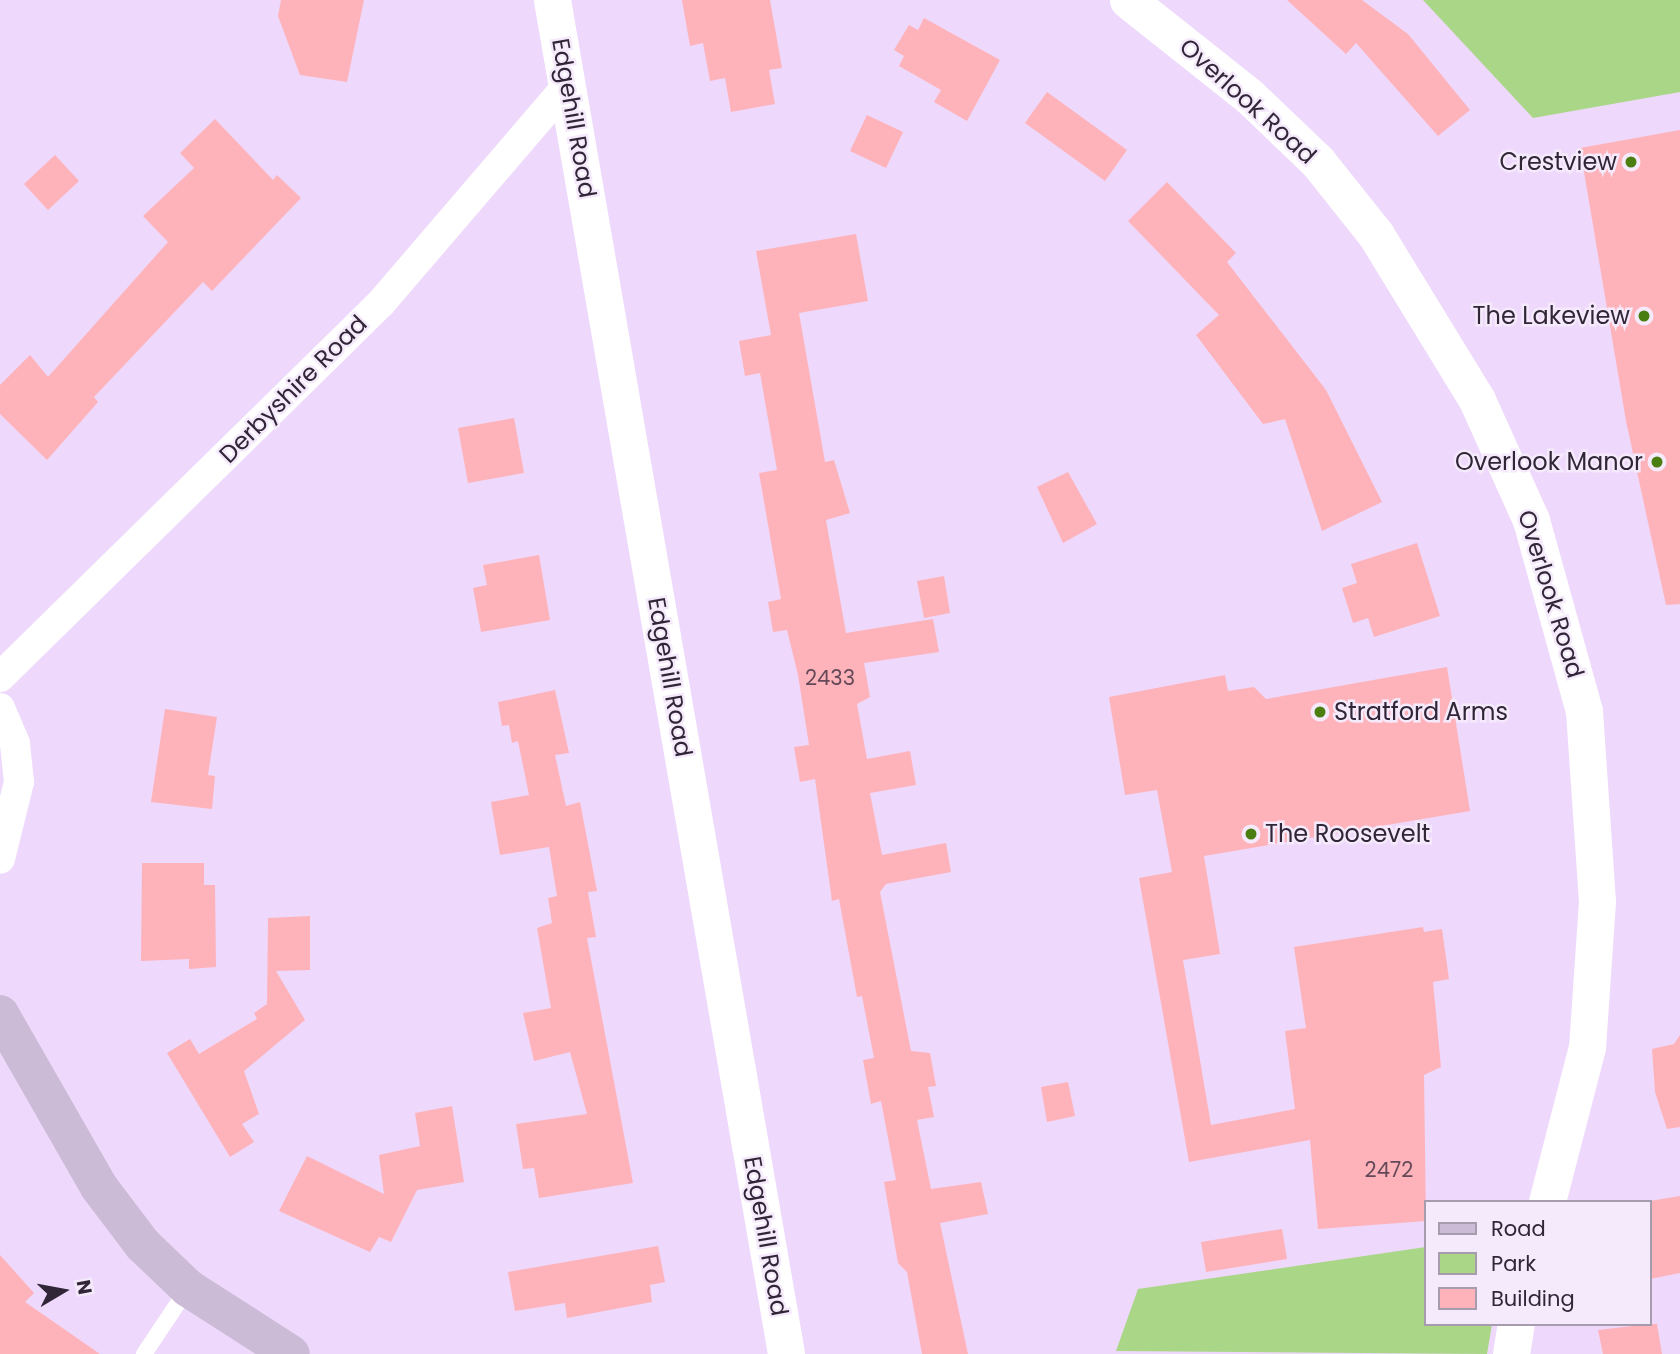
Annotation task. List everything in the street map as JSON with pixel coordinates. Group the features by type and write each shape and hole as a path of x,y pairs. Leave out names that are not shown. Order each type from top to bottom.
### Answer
{"main road":[{"path":"0,1014 99,1187 143,1245 188,1288 291,1354"}],"street":[{"name":"Edgehill Road","path":"552,0 569,85 786,1354"},
{"name":"Overlook Road","path":"1128,0 1249,96 1318,162 1376,235 1477,400 1531,520 1584,710 1597,863 1587,1047 1548,1200"},
{"name":"Derbyshire Road","path":"0,677 381,303 569,85"},
{"path":"0,708 15,744 19,782 0,859"},
{"path":"1511,1354 1516,1326"}],"lane":[{"path":"144,1354 188,1288"}],"green space":[{"path":"1423,0 1680,0 1680,92 1533,118"},
{"path":"1424,1247 1424,1326 1492,1326 1487,1354 1116,1351 1138,1289"}],"building":[{"path":"281,0 364,0 347,82 300,75 278,16"},
{"path":"682,0 770,0 782,68 769,70 775,104 731,112 725,78 710,81 703,43 690,46"},
{"path":"1287,0 1362,0 1408,34 1470,110 1438,136 1356,43 1346,54"},
{"path":"924,18 1000,60 967,121 934,102 941,90 899,66 904,56 894,50 909,25 918,30"},
{"path":"1047,92 1127,150 1105,181 1025,123"},
{"path":"867,115 903,132 886,168 850,151"},
{"path":"215,119 273,180 277,175 301,198 212,291 203,282 94,397 98,402 47,460 0,414 0,385 30,355 48,377 168,242 143,216 194,168 180,153"},
{"path":"1680,130 1680,604 1666,605 1626,421 1580,148"},
{"path":"55,155 79,181 48,210 24,184"},
{"path":"1167,182 1236,253 1227,262 1326,390 1382,502 1322,531 1285,419 1263,424 1196,335 1219,315 1128,221"},
{"path":"856,234 868,301 799,313 825,462 834,460 850,513 826,520 846,633 933,619 939,652 864,663 870,697 857,704 867,759 910,751 916,785 870,793 882,855 946,843 951,872 886,884 880,892 911,1051 930,1053 936,1086 928,1087 934,1117 917,1120 931,1189 981,1182 988,1214 940,1223 968,1354 922,1354 907,1272 898,1263 884,1182 896,1180 881,1101 871,1104 863,1060 874,1058 862,996 857,997 839,899 832,901 815,779 800,782 794,747 809,745 798,675 787,630 773,632 768,602 781,599 759,473 777,470 760,373 745,376 739,341 771,335 756,251"},
{"path":"514,418 524,473 468,483 458,428"},
{"path":"1068,472 1097,524 1063,543 1037,487"},
{"path":"1417,543 1440,616 1374,637 1368,618 1353,623 1342,588 1357,583 1351,564"},
{"path":"539,555 550,620 481,632 473,588 487,585 483,565"},
{"path":"944,576 950,613 924,618 917,581"},
{"path":"1447,667 1470,811 1204,856 1220,954 1183,960 1211,1125 1295,1109 1285,1031 1306,1028 1294,947 1423,927 1424,932 1442,929 1449,979 1433,982 1441,1067 1424,1075 1424,1221 1318,1229 1310,1140 1189,1162 1139,878 1172,872 1157,790 1125,795 1109,697 1225,675 1228,691 1254,687 1266,699"},
{"path":"555,690 569,753 555,755 566,806 580,802 597,891 588,892 596,937 587,938 633,1183 539,1198 534,1168 523,1169 516,1124 587,1114 570,1052 534,1061 523,1013 551,1008 537,928 552,923 548,898 557,896 549,847 500,855 491,802 529,795 518,741 512,743 509,725 502,726 498,702"},
{"path":"165,709 217,717 208,775 215,776 212,809 151,802"},
{"path":"142,863 204,863 204,885 215,885 216,967 189,969 189,959 141,961"},
{"path":"310,916 310,970 276,971 305,1020 244,1071 259,1114 242,1124 254,1142 230,1157 167,1053 190,1039 199,1054 257,1019 254,1013 267,1004 268,918"},
{"path":"1680,1035 1680,1127 1667,1129 1655,1092 1652,1049 1674,1044"},
{"path":"1068,1082 1075,1116 1047,1122 1041,1087"},
{"path":"452,1106 464,1182 417,1190 391,1242 379,1237 370,1252 279,1211 307,1156 384,1194 379,1155 420,1146 415,1113"},
{"path":"1680,1196 1680,1273 1652,1279 1652,1201"},
{"path":"1282,1229 1287,1259 1206,1272 1201,1242"},
{"path":"658,1246 665,1282 650,1285 652,1302 567,1318 565,1303 515,1311 508,1272"},
{"path":"0,1255 34,1293 25,1302 100,1354 0,1354"},
{"path":"1657,1324 1662,1354 1603,1354 1598,1330"}],"place":[{"name":"Crestview","path":"1631,162"},
{"name":"The Lakeview","path":"1644,316"},
{"name":"Overlook Manor","path":"1657,462"},
{"name":"Stratford Arms","path":"1320,712"},
{"name":"The Roosevelt","path":"1251,834"}]}
